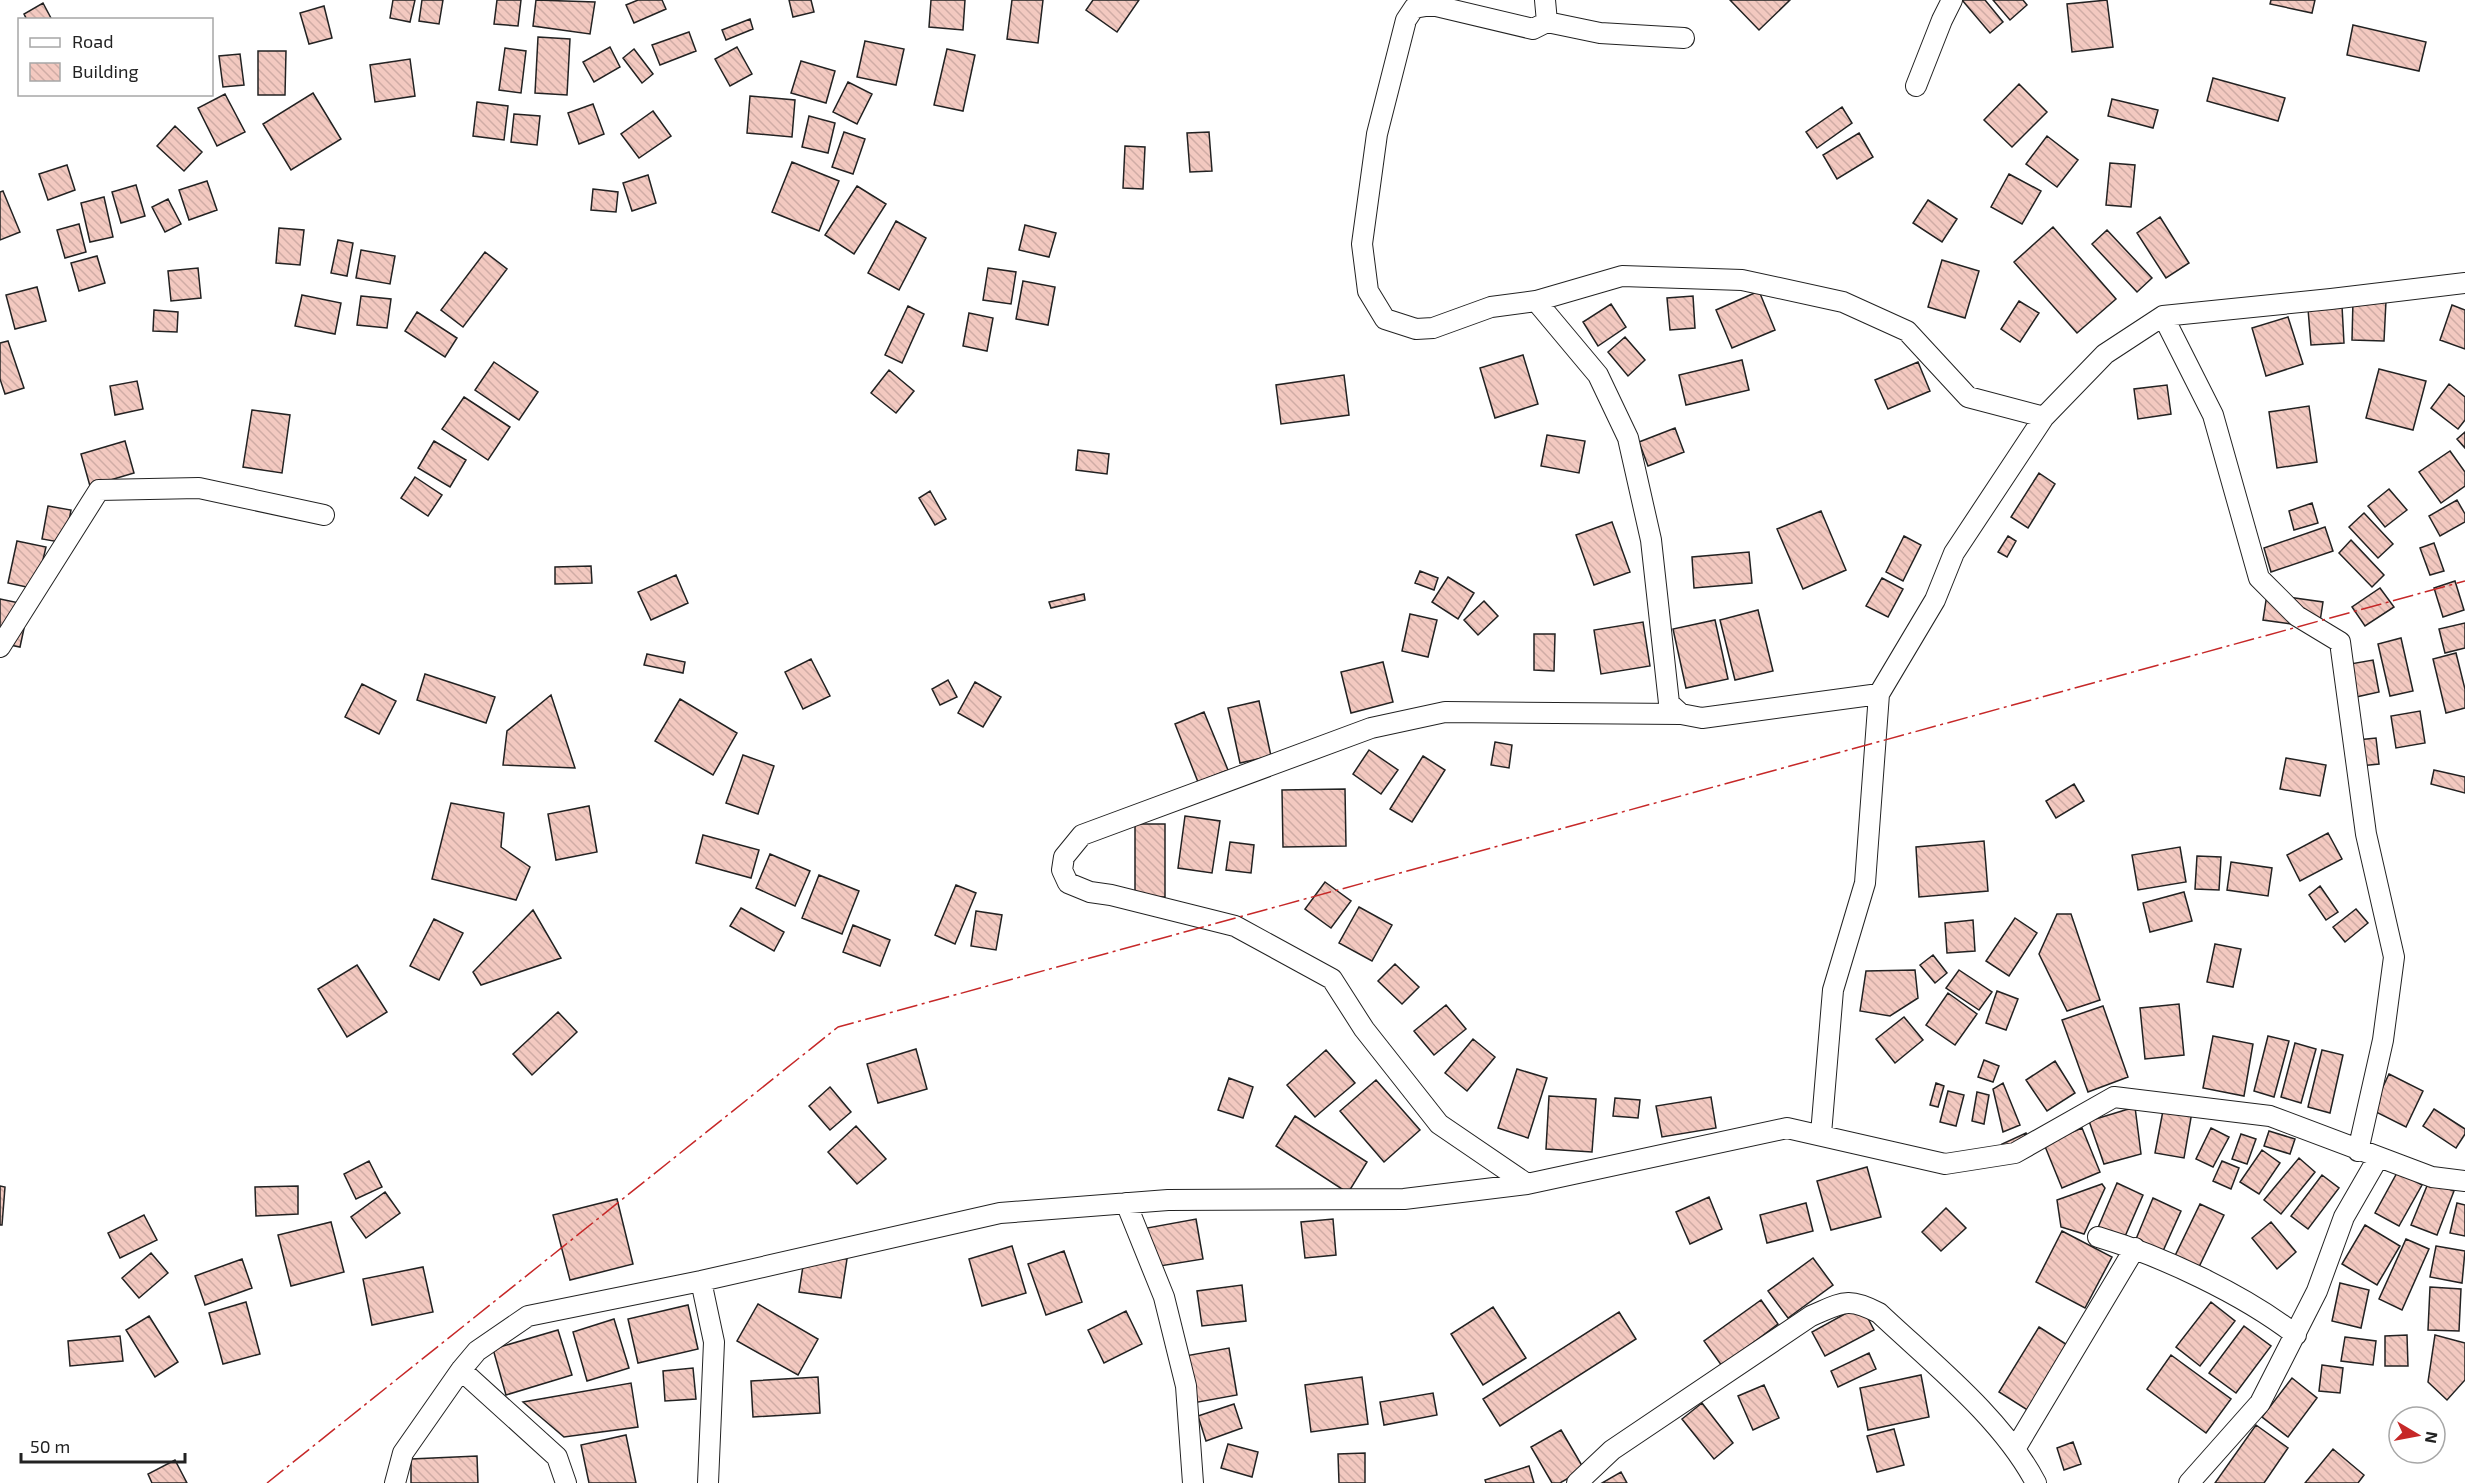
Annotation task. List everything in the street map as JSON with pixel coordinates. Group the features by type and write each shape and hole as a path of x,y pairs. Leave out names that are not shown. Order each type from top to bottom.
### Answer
{"street":[{"path":"1545,0 1547,22"},
{"path":"1916,86 1952,0"},
{"path":"1684,38 1600,33 1547,22 1533,29 1432,5 1414,8 1406,20 1377,134 1362,244 1368,291 1385,319 1416,329 1433,328 1491,307 1536,301 1622,276 1742,280 1843,302 1907,331 1968,397 2044,417"},
{"path":"1821,1134 1833,990 1865,883 1879,694 1935,600 1954,553 2044,417 2105,354 2163,316 2465,283"},
{"path":"1536,301 1598,375 1628,438 1652,540 1669,703 1681,714"},
{"path":"2163,316 2213,416 2259,578 2297,616 2340,642 2366,834 2394,957 2383,1040 2358,1151"},
{"path":"0,647 99,490 199,488 324,515"},
{"path":"1527,1184 1439,1124 1364,1029 1332,979 1235,926 1111,895 1090,892 1068,883 1062,870 1064,857 1082,835 1371,728 1445,712 1681,714 1702,718 1879,694"},
{"path":"395,1483 403,1453 461,1370 477,1351 528,1316 701,1281 1000,1213 1168,1200 1404,1199 1527,1184 1787,1128 1945,1164 2015,1153 2114,1097 2270,1116 2432,1178 2465,1181"},
{"path":"2189,1483 2260,1403 2317,1291 2344,1217 2378,1158"},
{"path":"1126,1203 1164,1297 1186,1386 1193,1483"},
{"path":"2098,1237 2135,1248 2268,1313 2296,1335"},
{"path":"2015,1449 2135,1248"},
{"path":"701,1281 714,1342 708,1483"},
{"path":"1577,1483 1622,1443 1811,1316 1846,1301 1863,1304 1879,1312 1974,1403 2015,1449 2036,1483"},
{"path":"461,1370 557,1457 566,1483"}],"building":[{"path":"393,0 415,0 410,22 390,18"},
{"path":"422,0 443,0 439,24 419,21"},
{"path":"497,0 521,0 518,26 494,24"},
{"path":"536,0 595,2 590,34 533,26"},
{"path":"638,0 662,0 666,9 634,23 626,5"},
{"path":"789,0 811,0 814,12 793,17"},
{"path":"931,0 965,0 963,30 929,27"},
{"path":"1012,0 1043,0 1038,43 1007,39"},
{"path":"1093,0 1139,0 1117,32 1086,10"},
{"path":"1730,0 1790,0 1759,30"},
{"path":"1962,0 1985,0 2003,22 1990,33"},
{"path":"1993,0 2023,0 2027,5 2010,20"},
{"path":"2107,0 2113,47 2072,52 2067,4"},
{"path":"2271,0 2315,0 2312,13 2270,4"},
{"path":"43,3 51,18 26,18 24,14"},
{"path":"324,6 332,38 309,44 300,13"},
{"path":"750,19 753,29 726,40 722,30"},
{"path":"2353,25 2426,42 2419,71 2347,55"},
{"path":"689,32 696,51 660,65 652,45"},
{"path":"538,37 570,39 567,95 535,93"},
{"path":"865,41 904,49 896,85 857,77"},
{"path":"610,47 620,67 594,82 583,62"},
{"path":"737,47 752,74 730,86 715,59"},
{"path":"505,48 526,51 521,93 499,90"},
{"path":"634,49 653,74 642,83 623,58"},
{"path":"947,49 975,55 963,111 934,105"},
{"path":"258,51 286,51 285,95 258,95"},
{"path":"240,54 244,85 223,87 219,56"},
{"path":"410,59 415,96 375,102 370,65"},
{"path":"801,61 835,71 826,103 791,93"},
{"path":"2213,78 2285,98 2278,121 2207,101"},
{"path":"848,82 872,94 857,124 833,112"},
{"path":"2019,84 2047,112 2012,147 1984,120"},
{"path":"313,93 341,139 291,170 263,124"},
{"path":"225,94 245,132 217,146 198,108"},
{"path":"750,96 795,100 792,137 747,133"},
{"path":"2112,99 2158,110 2153,128 2108,116"},
{"path":"477,102 508,106 504,140 473,136"},
{"path":"593,104 604,134 579,144 568,113"},
{"path":"1842,107 1852,123 1817,148 1806,132"},
{"path":"653,111 671,136 639,158 621,134"},
{"path":"514,114 540,116 537,145 511,142"},
{"path":"809,116 835,123 828,153 802,147"},
{"path":"175,126 202,152 184,171 157,146"},
{"path":"844,132 865,139 853,174 832,167"},
{"path":"1209,132 1212,171 1190,172 1187,133"},
{"path":"1859,133 1873,157 1837,179 1823,155"},
{"path":"2047,136 2078,160 2057,187 2026,164"},
{"path":"1125,146 1145,147 1143,189 1123,188"},
{"path":"792,162 839,181 819,231 772,212"},
{"path":"2110,163 2135,165 2131,207 2106,205"},
{"path":"67,165 75,190 48,200 39,174"},
{"path":"2009,174 2041,191 2022,224 1991,207"},
{"path":"648,175 656,203 632,211 623,183"},
{"path":"207,181 217,210 189,220 179,190"},
{"path":"136,185 145,216 121,223 112,192"},
{"path":"857,186 886,204 854,254 825,235"},
{"path":"593,189 618,192 616,212 591,210"},
{"path":"3,191 20,232 0,240 0,192"},
{"path":"104,197 113,237 90,242 81,203"},
{"path":"168,199 181,224 165,232 152,207"},
{"path":"1928,200 1957,219 1942,242 1913,223"},
{"path":"2160,217 2189,263 2166,278 2137,233"},
{"path":"896,221 926,238 899,290 868,273"},
{"path":"79,224 86,252 65,258 57,230"},
{"path":"1025,225 1056,233 1049,257 1019,250"},
{"path":"2053,227 2116,299 2077,333 2014,262"},
{"path":"279,228 304,230 300,265 276,263"},
{"path":"2107,230 2152,278 2137,292 2092,244"},
{"path":"338,240 353,243 347,276 331,273"},
{"path":"361,250 395,256 390,284 356,278"},
{"path":"485,252 507,269 463,327 441,310"},
{"path":"97,256 105,283 79,291 71,263"},
{"path":"1942,260 1979,271 1965,318 1928,307"},
{"path":"198,268 201,298 171,301 168,271"},
{"path":"988,268 1016,272 1011,304 983,300"},
{"path":"1023,281 1055,287 1048,325 1016,319"},
{"path":"37,287 46,321 15,329 6,295"},
{"path":"1759,291 1775,330 1732,348 1716,310"},
{"path":"302,295 341,303 335,334 295,326"},
{"path":"361,296 391,299 387,328 357,325"},
{"path":"1693,296 1695,328 1670,330 1667,298"},
{"path":"2353,300 2386,301 2384,341 2352,340"},
{"path":"2019,301 2039,313 2020,342 2001,329"},
{"path":"1611,304 1626,327 1598,346 1583,322"},
{"path":"2452,305 2465,310 2465,349 2440,340"},
{"path":"908,306 924,314 902,363 885,355"},
{"path":"2342,306 2344,343 2311,345 2308,309"},
{"path":"154,310 178,312 177,332 153,331"},
{"path":"417,312 457,338 445,357 405,331"},
{"path":"969,313 993,318 987,351 963,346"},
{"path":"2288,317 2303,364 2266,376 2252,328"},
{"path":"1625,337 1645,360 1628,376 1608,352"},
{"path":"8,341 24,388 5,394 0,379 0,343"},
{"path":"1523,355 1538,404 1495,418 1480,368"},
{"path":"1742,360 1749,390 1686,405 1679,375"},
{"path":"494,362 538,392 519,420 475,390"},
{"path":"1918,362 1930,391 1888,409 1875,380"},
{"path":"2379,369 2426,381 2413,430 2366,418"},
{"path":"889,370 914,391 896,413 871,393"},
{"path":"1344,375 1349,415 1281,424 1276,385"},
{"path":"137,381 143,409 115,415 110,386"},
{"path":"2449,384 2465,397 2465,420 2458,429 2431,408"},
{"path":"2167,385 2171,414 2138,419 2134,389"},
{"path":"464,397 510,427 488,460 442,429"},
{"path":"2309,406 2317,462 2277,468 2269,412"},
{"path":"252,410 290,415 282,473 243,467"},
{"path":"1675,428 1684,452 1648,466 1639,442"},
{"path":"2465,432 2465,448 2457,439"},
{"path":"1547,435 1585,441 1579,473 1541,466"},
{"path":"125,441 134,473 90,486 81,454"},
{"path":"434,441 466,460 450,487 418,468"},
{"path":"1078,450 1109,454 1107,474 1076,470"},
{"path":"2450,451 2465,472 2465,486 2441,503 2419,472"},
{"path":"2039,473 2055,484 2028,528 2011,517"},
{"path":"415,477 442,495 428,516 401,498"},
{"path":"2389,489 2407,510 2385,527 2368,506"},
{"path":"930,491 946,519 935,525 919,498"},
{"path":"2457,500 2465,514 2465,522 2440,536 2429,516"},
{"path":"2312,503 2318,523 2294,530 2289,511"},
{"path":"48,506 71,510 65,543 42,539"},
{"path":"1821,511 1846,570 1803,589 1777,529"},
{"path":"2364,513 2393,544 2378,558 2349,527"},
{"path":"1612,522 1630,572 1594,585 1576,535"},
{"path":"2325,527 2333,551 2271,572 2264,548"},
{"path":"1904,536 1921,545 1903,581 1886,572"},
{"path":"2008,536 2016,541 2007,557 1998,552"},
{"path":"2351,540 2384,575 2372,587 2339,553"},
{"path":"17,541 46,547 36,589 8,583"},
{"path":"2434,543 2444,571 2430,575 2420,548"},
{"path":"1749,552 1752,583 1694,588 1692,557"},
{"path":"591,566 592,583 555,584 555,567"},
{"path":"1420,571 1438,578 1434,590 1415,583"},
{"path":"676,575 688,603 651,620 638,592"},
{"path":"1448,577 1474,593 1458,619 1432,602"},
{"path":"1882,578 1903,589 1888,617 1866,606"},
{"path":"2455,581 2464,610 2443,617 2434,588"},
{"path":"2380,588 2394,607 2365,626 2352,607"},
{"path":"1084,594 1085,600 1051,608 1049,602"},
{"path":"2267,594 2323,602 2319,628 2263,620"},
{"path":"0,599 29,605 20,647 0,643"},
{"path":"1484,601 1498,616 1478,635 1464,620"},
{"path":"1758,610 1773,671 1735,680 1720,620"},
{"path":"1410,614 1437,620 1428,657 1402,651"},
{"path":"1715,620 1728,679 1686,688 1673,629"},
{"path":"1643,622 1650,666 1601,674 1594,630"},
{"path":"2465,623 2465,648 2445,653 2439,629"},
{"path":"1534,634 1555,634 1554,671 1534,670"},
{"path":"2401,638 2413,691 2390,696 2378,644"},
{"path":"2456,653 2465,689 2465,708 2446,713 2433,659"},
{"path":"647,654 685,662 683,673 644,665"},
{"path":"811,659 830,696 803,709 785,672"},
{"path":"2373,660 2379,692 2356,697 2350,664"},
{"path":"1383,662 1393,702 1351,713 1341,672"},
{"path":"425,674 495,697 486,723 417,700"},
{"path":"948,680 957,697 940,705 932,689"},
{"path":"975,682 1001,697 983,727 958,713"},
{"path":"362,684 396,701 379,734 345,717"},
{"path":"551,695 575,768 503,765 507,731"},
{"path":"680,699 737,733 713,775 655,741"},
{"path":"1259,701 1271,756 1240,763 1228,708"},
{"path":"2420,711 2425,743 2396,748 2391,716"},
{"path":"1204,712 1228,770 1198,782 1175,724"},
{"path":"2376,738 2379,764 2360,766 2357,740"},
{"path":"1495,742 1512,745 1509,768 1491,765"},
{"path":"1369,750 1398,770 1381,794 1353,774"},
{"path":"743,755 774,766 758,814 726,803"},
{"path":"1423,756 1445,770 1412,822 1390,809"},
{"path":"2286,758 2326,765 2320,796 2280,789"},
{"path":"2434,770 2465,777 2465,793 2431,784"},
{"path":"2074,784 2084,801 2056,818 2046,801"},
{"path":"1345,789 1346,846 1283,847 1282,790"},
{"path":"451,803 504,813 501,847 530,867 516,900 432,879"},
{"path":"589,806 597,852 556,860 548,814"},
{"path":"1185,816 1220,821 1212,873 1178,868"},
{"path":"1135,824 1165,824 1165,897 1135,897"},
{"path":"2328,833 2342,859 2300,881 2287,855"},
{"path":"703,835 759,850 751,878 696,863"},
{"path":"1984,841 1988,891 1919,897 1916,847"},
{"path":"1230,842 1254,845 1251,873 1226,870"},
{"path":"2180,847 2186,882 2138,890 2132,855"},
{"path":"770,854 810,871 795,906 756,888"},
{"path":"2197,856 2221,857 2219,890 2195,889"},
{"path":"2231,862 2272,868 2268,896 2227,890"},
{"path":"819,875 859,891 842,934 802,918"},
{"path":"1325,882 1351,901 1331,928 1305,909"},
{"path":"956,885 976,893 955,944 935,935"},
{"path":"2320,886 2338,912 2326,920 2309,895"},
{"path":"2184,892 2192,921 2150,932 2143,903"},
{"path":"1359,907 1392,925 1372,961 1339,943"},
{"path":"741,908 784,932 774,951 730,926"},
{"path":"2356,909 2368,923 2345,942 2333,927"},
{"path":"533,910 561,958 481,985 473,972"},
{"path":"976,911 1002,915 996,950 971,946"},
{"path":"2057,914 2071,914 2100,1000 2067,1011 2039,954"},
{"path":"2015,918 2037,933 2009,976 1986,961"},
{"path":"434,919 463,933 439,980 410,966"},
{"path":"1973,920 1975,951 1947,953 1945,923"},
{"path":"853,925 890,940 880,966 843,952"},
{"path":"2215,944 2241,949 2233,987 2207,982"},
{"path":"1933,955 1947,973 1935,983 1920,965"},
{"path":"1395,964 1419,987 1402,1004 1378,981"},
{"path":"357,965 387,1012 347,1037 318,989"},
{"path":"1915,970 1918,998 1890,1016 1860,1011 1866,971"},
{"path":"1959,970 1992,992 1979,1010 1946,988"},
{"path":"1997,991 2018,999 2006,1030 1986,1023"},
{"path":"1948,993 1977,1014 1955,1045 1926,1025"},
{"path":"2179,1004 2184,1055 2145,1059 2140,1008"},
{"path":"1446,1005 1466,1029 1434,1055 1414,1031"},
{"path":"2103,1006 2128,1077 2088,1092 2062,1020"},
{"path":"558,1012 577,1032 532,1075 513,1054"},
{"path":"1904,1017 1923,1040 1895,1063 1876,1039"},
{"path":"2213,1036 2253,1044 2244,1096 2203,1088"},
{"path":"2268,1036 2289,1041 2274,1097 2254,1091"},
{"path":"1473,1039 1495,1057 1467,1091 1445,1073"},
{"path":"2295,1043 2316,1049 2301,1103 2281,1097"},
{"path":"916,1049 927,1089 878,1103 867,1064"},
{"path":"1326,1050 1355,1083 1315,1117 1287,1085"},
{"path":"2322,1050 2343,1055 2330,1113 2308,1107"},
{"path":"1984,1060 1999,1066 1993,1082 1978,1077"},
{"path":"2055,1061 2075,1093 2047,1111 2026,1080"},
{"path":"1517,1069 1547,1078 1528,1138 1498,1128"},
{"path":"2389,1074 2423,1091 2406,1127 2372,1110"},
{"path":"1229,1078 1253,1087 1243,1118 1218,1110"},
{"path":"1376,1080 1420,1130 1384,1162 1340,1111"},
{"path":"1936,1083 1944,1086 1938,1107 1930,1105"},
{"path":"2003,1083 2020,1125 2003,1132 1993,1089"},
{"path":"830,1087 851,1112 830,1130 809,1106"},
{"path":"1948,1091 1964,1095 1956,1126 1940,1122"},
{"path":"1977,1092 1989,1095 1984,1124 1972,1121"},
{"path":"1549,1096 1596,1099 1592,1152 1546,1149"},
{"path":"1711,1097 1716,1128 1662,1137 1656,1106"},
{"path":"1615,1098 1640,1100 1638,1118 1613,1116"},
{"path":"2165,1100 2193,1106 2184,1158 2155,1153"},
{"path":"2135,1107 2141,1154 2104,1164 2089,1121"},
{"path":"2434,1109 2465,1129 2465,1134 2456,1148 2423,1126"},
{"path":"1295,1116 1367,1162 1348,1193 1276,1146"},
{"path":"856,1126 886,1159 857,1184 828,1152"},
{"path":"2082,1128 2100,1172 2062,1188 2044,1144"},
{"path":"2211,1128 2229,1137 2213,1167 2196,1159"},
{"path":"2269,1131 2295,1139 2290,1154 2264,1146"},
{"path":"2026,1133 2031,1144 2008,1155 2002,1144"},
{"path":"2241,1134 2256,1139 2247,1164 2232,1159"},
{"path":"2262,1150 2280,1163 2259,1194 2240,1182"},
{"path":"2299,1158 2315,1172 2281,1214 2264,1200"},
{"path":"369,1161 382,1187 356,1199 344,1174"},
{"path":"2222,1161 2239,1168 2231,1189 2213,1181"},
{"path":"1867,1167 1881,1217 1831,1230 1817,1181"},
{"path":"2398,1171 2422,1185 2399,1226 2375,1213"},
{"path":"2322,1175 2339,1188 2308,1229 2291,1216"},
{"path":"2429,1181 2454,1191 2437,1235 2411,1225"},
{"path":"2117,1183 2143,1195 2123,1241 2097,1230"},
{"path":"2102,1184 2105,1188 2084,1234 2061,1227 2057,1200"},
{"path":"0,1186 5,1187 2,1225 0,1225"},
{"path":"298,1186 298,1214 256,1216 255,1187"},
{"path":"385,1192 400,1213 366,1238 351,1217"},
{"path":"1709,1197 1722,1229 1690,1244 1676,1212"},
{"path":"2153,1198 2181,1211 2163,1251 2136,1239"},
{"path":"617,1199 633,1264 570,1280 553,1215"},
{"path":"1806,1203 1813,1231 1767,1243 1760,1215"},
{"path":"2457,1203 2465,1205 2465,1236 2450,1233"},
{"path":"2200,1204 2224,1215 2197,1271 2173,1260"},
{"path":"1946,1208 1966,1228 1941,1251 1922,1232"},
{"path":"144,1215 157,1240 120,1258 108,1233"},
{"path":"1196,1219 1203,1259 1154,1267 1147,1228"},
{"path":"1333,1219 1336,1255 1305,1258 1301,1222"},
{"path":"331,1222 344,1272 291,1286 278,1235"},
{"path":"2271,1222 2296,1252 2277,1269 2252,1238"},
{"path":"2365,1225 2400,1246 2377,1285 2342,1264"},
{"path":"2062,1231 2112,1257 2085,1308 2036,1282"},
{"path":"2406,1239 2429,1249 2402,1310 2379,1299"},
{"path":"1012,1246 1026,1293 982,1306 969,1259"},
{"path":"2436,1246 2465,1251 2462,1283 2430,1277"},
{"path":"1064,1251 1082,1302 1046,1315 1028,1264"},
{"path":"151,1253 168,1273 139,1298 122,1278"},
{"path":"805,1253 847,1259 841,1298 799,1292"},
{"path":"1813,1258 1833,1285 1788,1318 1768,1291"},
{"path":"242,1259 252,1288 205,1305 195,1276"},
{"path":"423,1267 433,1312 372,1325 363,1279"},
{"path":"2340,1283 2369,1290 2361,1328 2332,1321"},
{"path":"1242,1285 1246,1321 1202,1326 1197,1291"},
{"path":"2430,1287 2461,1289 2459,1331 2428,1330"},
{"path":"1761,1300 1778,1324 1722,1366 1704,1341"},
{"path":"246,1302 260,1354 223,1364 209,1313"},
{"path":"2211,1302 2235,1321 2200,1366 2176,1347"},
{"path":"758,1304 818,1339 798,1375 737,1341"},
{"path":"688,1305 698,1349 638,1363 628,1319"},
{"path":"1861,1305 1874,1330 1825,1356 1812,1332"},
{"path":"1493,1307 1526,1358 1483,1385 1451,1334"},
{"path":"1126,1311 1142,1344 1104,1363 1088,1330"},
{"path":"1619,1312 1636,1339 1500,1426 1483,1399"},
{"path":"149,1316 178,1362 155,1377 126,1330"},
{"path":"614,1319 629,1368 587,1381 573,1332"},
{"path":"2244,1326 2271,1346 2236,1393 2209,1373"},
{"path":"2039,1327 2069,1346 2029,1411 1999,1392"},
{"path":"558,1330 572,1375 506,1395 493,1349"},
{"path":"2407,1335 2408,1366 2385,1366 2385,1336"},
{"path":"2435,1335 2465,1343 2465,1380 2447,1400 2428,1382"},
{"path":"120,1336 123,1361 70,1366 68,1341"},
{"path":"2345,1337 2376,1341 2373,1365 2341,1361"},
{"path":"1229,1348 1237,1395 1193,1403 1185,1356"},
{"path":"1869,1353 1876,1369 1838,1387 1831,1371"},
{"path":"2171,1355 2231,1399 2206,1433 2147,1389"},
{"path":"2322,1365 2343,1368 2340,1393 2319,1391"},
{"path":"693,1368 696,1399 665,1401 663,1371"},
{"path":"1921,1375 1929,1417 1868,1430 1860,1388"},
{"path":"818,1377 820,1413 753,1417 751,1381"},
{"path":"1362,1377 1368,1424 1311,1432 1305,1385"},
{"path":"2292,1378 2317,1398 2288,1437 2262,1417"},
{"path":"631,1383 638,1427 564,1437 523,1402"},
{"path":"1764,1385 1779,1418 1753,1430 1738,1396"},
{"path":"1433,1393 1437,1415 1384,1425 1380,1402"},
{"path":"1702,1403 1733,1443 1714,1459 1682,1419"},
{"path":"1234,1404 1242,1428 1206,1441 1198,1416"},
{"path":"2256,1425 2288,1448 2264,1483 2215,1483"},
{"path":"1894,1429 1904,1465 1877,1472 1867,1436"},
{"path":"1561,1430 1584,1469 1560,1483 1552,1483 1531,1447"},
{"path":"626,1435 636,1483 589,1483 581,1445"},
{"path":"2073,1442 2081,1464 2064,1470 2057,1448"},
{"path":"1228,1444 1258,1452 1252,1477 1221,1468"},
{"path":"2333,1449 2364,1475 2358,1483 2305,1483"},
{"path":"1365,1453 1365,1483 1339,1483 1338,1454"},
{"path":"477,1456 478,1483 411,1483 411,1459"},
{"path":"175,1460 187,1483 152,1483 148,1474"},
{"path":"1529,1466 1534,1483 1486,1483 1485,1480"},
{"path":"1621,1472 1627,1483 1602,1483"}],"power":[{"path":"267,1483 838,1027 2465,581"}]}
